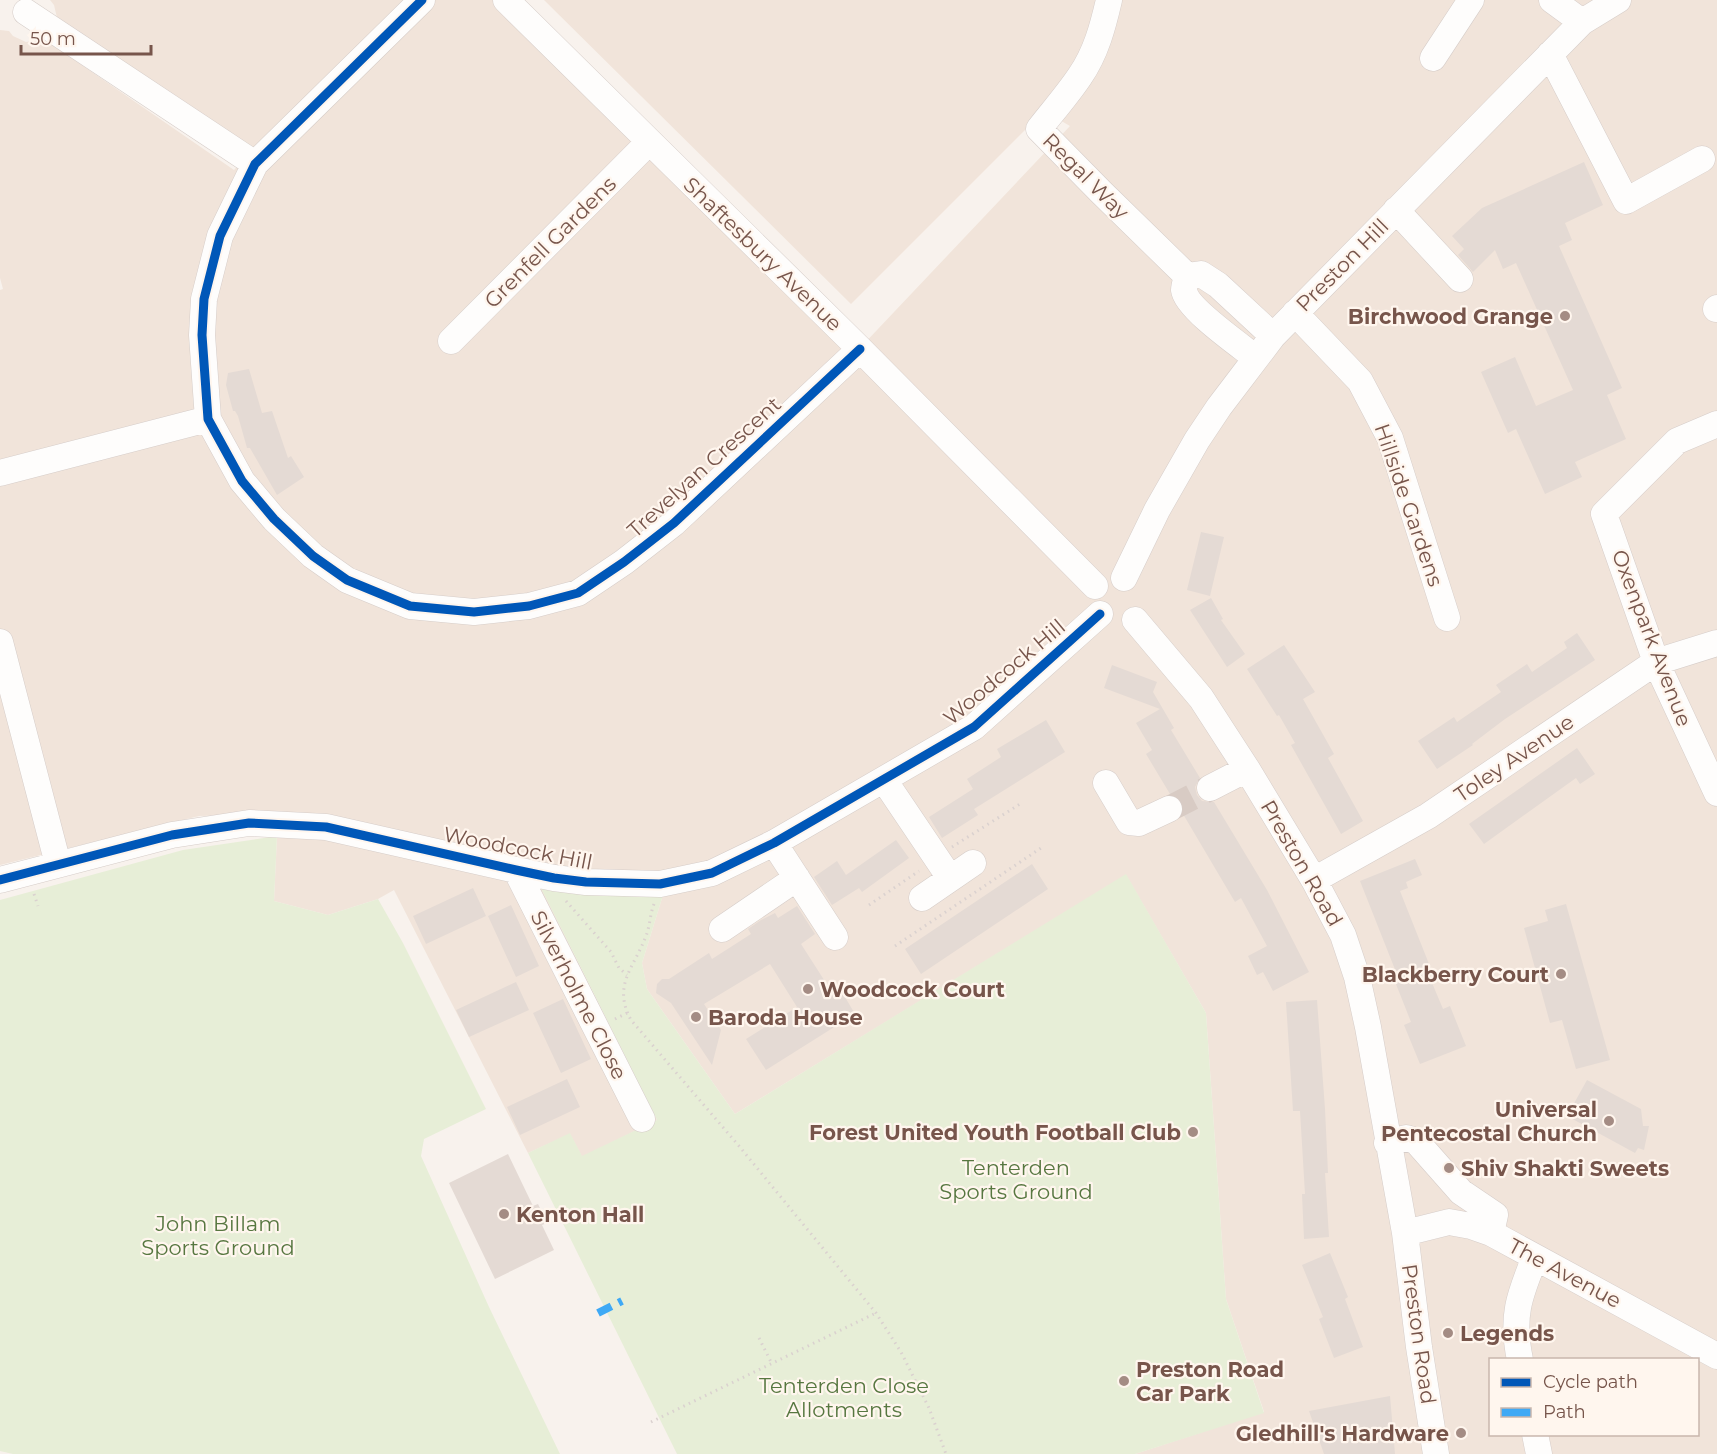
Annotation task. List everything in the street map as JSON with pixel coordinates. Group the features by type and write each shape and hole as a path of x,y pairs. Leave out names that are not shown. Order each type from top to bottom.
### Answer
{"street":[{"name":"Trevelyan Crescent","path":"422,0 255,164 220,236 204,298 202,335 208,419 242,480 274,519 313,556 347,580 410,606 474,612 529,606 578,593 624,562 674,523 860,349"},
{"name":"Shaftesbury Avenue","path":"506,0 860,349 1095,586"},
{"name":"Regal Way","path":"1108,0 1102,29 1091,56 1080,76 1039,129 1187,276"},
{"path":"1433,58 1471,0"},
{"path":"1552,0 1582,22"},
{"name":"Preston Hill","path":"1124,578 1157,510 1197,440 1273,336 1582,22 1618,0"},
{"path":"26,12 255,164"},
{"path":"1550,54 1626,201 1702,159"},
{"name":"Grenfell Gardens","path":"451,341 649,142"},
{"path":"1396,210 1460,279"},
{"path":"1256,358 1217,328 1191,304 1184,290 1187,276 1201,273 1218,285 1273,336"},
{"name":"Hillside Gardens","path":"1294,313 1360,381 1390,438 1447,618"},
{"path":"0,473 208,419"},
{"name":"Oxenpark Avenue","path":"1717,424 1677,441 1604,514 1656,662 1717,793"},
{"path":"1103,577 1124,578 1133,588 1138,601 1138,614 1135,620 1127,626 1112,624 1100,614 1093,594 1095,586 1103,577"},
{"name":"Woodcock Hill","path":"0,880 172,835 249,823 326,827 516,870 586,882 660,884 712,873 774,843 974,727 1100,614"},
{"name":"Preston Road","path":"1135,620 1201,698 1314,880 1343,935 1357,977 1405,1233 1419,1347 1436,1454"},
{"path":"0,642 58,864"},
{"name":"Toley Avenue","path":"1314,880 1428,816 1656,662 1717,643"},
{"path":"1210,788 1247,769"},
{"path":"884,780 950,878"},
{"path":"1106,783 1129,822 1139,823 1169,809"},
{"path":"774,843 835,938"},
{"path":"922,898 973,863"},
{"name":"Silverholme Close","path":"516,870 642,1119"},
{"path":"722,929 797,878"},
{"path":"1387,1143 1406,1138 1416,1141 1461,1192 1495,1215 1491,1233"},
{"path":"1449,1222 1461,1192"},
{"name":"The Avenue","path":"1405,1233 1449,1222 1491,1233 1717,1356"},
{"path":"1520,1358 1515,1339 1515,1319 1522,1287 1535,1257"},
{"path":"1535,1436 1539,1454"}],"path":[{"path":"943,853 1020,804"},
{"path":"895,946 1041,848"},
{"path":"869,905 919,871"},
{"path":"554,878 560,895 610,952 618,968 627,975"},
{"path":"660,884 647,935 627,975 622,997 623,1006 631,1020 739,1146 876,1313 906,1362 929,1408 946,1454"},
{"path":"651,1422 876,1313"},
{"path":"759,1338 772,1364"}],"shaded area":[{"path":"50,0 506,0 860,348 1070,126 1044,111 851,304 544,0 1717,0 1717,1454 1135,1454 1264,1412 1226,1299 1206,1013 1126,875 735,1114 647,989 642,963 663,895 540,885 657,1120 582,1157 570,1134 528,1153 394,890 378,899 328,915 274,901 278,814 199,816 0,865 0,290 3,289 0,278 0,30 9,31 13,36 26,42 44,39 234,170 251,152 58,22 54,5"}],"green space":[{"name":"John Billam Sports Ground","path":"277,836 274,901 328,915 378,899 403,943 486,1109 424,1139 421,1156 489,1307 560,1454 13,1454 0,1451 0,900 183,850"},
{"name":"Tenterden Sports Ground","path":"1126,874 1206,1013 1226,1299 1264,1413 1135,1454 677,1454 528,1153 570,1133 582,1156 657,1120 539,884 663,895 642,963 647,989 735,1114"}],"building":[{"name":"Birchwood Grange","path":"1584,162 1603,205 1565,223 1572,240 1559,246 1622,388 1607,395 1626,439 1575,462 1582,477 1545,494 1516,429 1508,433 1481,372 1515,357 1536,406 1573,390 1516,263 1503,269 1495,250 1473,272 1458,255 1464,249 1452,236 1482,208"},
{"path":"249,369 262,413 272,411 288,458 291,456 304,477 277,495 250,448 247,448 226,385 228,373"},
{"path":"1201,532 1224,537 1210,596 1187,590"},
{"path":"1211,598 1223,619 1221,620 1245,654 1227,667 1190,610"},
{"path":"1577,633 1595,660 1505,719 1473,745 1437,769 1418,741 1454,717 1457,722 1501,692 1496,685 1527,664 1532,672 1567,648 1564,642"},
{"path":"1284,645 1315,692 1303,699 1334,754 1328,758 1363,821 1341,834 1291,745 1295,743 1279,715 1277,716 1247,669"},
{"path":"1112,665 1157,682 1153,692 1174,728 1171,730 1200,778 1195,787 1197,795 1202,801 1214,802 1267,890 1309,972 1273,991 1263,972 1257,975 1248,956 1267,946 1241,898 1235,902 1183,814 1182,802 1177,796 1170,794 1146,754 1152,750 1136,723 1160,709 1104,688"},
{"path":"1046,720 1065,752 974,809 978,815 942,838 929,817 973,789 967,779 1001,757 997,749"},
{"path":"1577,748 1595,774 1580,784 1576,778 1484,844 1469,824"},
{"path":"896,840 909,858 862,892 859,888 832,905 814,877 837,861 846,875"},
{"path":"1415,859 1422,875 1406,882 1408,888 1400,891 1431,969 1427,971 1443,1009 1450,1006 1466,1046 1420,1064 1404,1025 1411,1022 1392,974 1396,972 1360,881"},
{"path":"1032,864 1048,889 921,974 905,949"},
{"path":"473,888 486,916 426,944 413,916"},
{"name":"Blackberry Court","path":"1566,904 1610,1060 1576,1069 1562,1020 1550,1023 1524,928 1548,921 1545,910"},
{"path":"511,905 539,966 516,977 488,916"},
{"name":"Woodcock Court","path":"797,906 815,934 801,944 835,997 842,992 855,1014 766,1070 746,1039 797,1007 770,964 704,1004 721,1030 712,1065 671,1003 656,993 657,984 662,979 669,979 709,953 712,959 751,934 748,929 761,920 775,913 778,918"},
{"path":"516,982 529,1010 469,1037 456,1010"},
{"path":"563,999 591,1059 561,1073 533,1013"},
{"path":"1317,1000 1325,1109 1328,1173 1325,1173 1329,1237 1304,1239 1302,1194 1305,1194 1300,1111 1293,1111 1286,1002"},
{"path":"567,1079 580,1107 520,1135 507,1107"},
{"name":"Universal Pentecostal Church","path":"1587,1080 1641,1109 1643,1126 1649,1126 1644,1150 1638,1148 1635,1153 1567,1116"},
{"name":"Kenton Hall","path":"508,1154 533,1206 538,1204 547,1223 542,1225 554,1250 495,1279 449,1183"},
{"path":"1330,1253 1348,1297 1345,1299 1363,1347 1334,1358 1319,1319 1323,1317 1302,1265"},
{"path":"1390,1396 1395,1454 1324,1454 1309,1411"}],"tunnel":[{"path":"1169,809 1210,788"}],"marked path":[{"path":"598,1313 622,1301"}],"cycle path":[{"path":"422,0 255,164 220,236 204,299 202,335 208,419 242,481 274,519 313,556 347,580 410,606 474,612 529,606 578,593 624,562 674,523 860,349"},
{"path":"0,880 172,835 249,823 326,827 516,870 586,882 660,884 712,873 774,843 974,727 1100,614"}],"place":[{"name":"Birchwood Grange","path":"1565,316"},
{"name":"Blackberry Court","path":"1561,974"},
{"name":"Woodcock Court","path":"808,989"},
{"name":"Baroda House","path":"696,1017"},
{"name":"Universal Pentecostal Church","path":"1609,1121"},
{"name":"Forest United Youth Football Club","path":"1193,1132"},
{"name":"Shiv Shakti Sweets","path":"1449,1168"},
{"name":"Kenton Hall","path":"504,1214"},
{"name":"Legends","path":"1448,1333"},
{"name":"Preston Road Car Park","path":"1124,1381"},
{"name":"Gledhill's Hardware","path":"1461,1433"}],"park label":[{"name":"Tenterden Close Allotments","path":"844,1397"}]}
